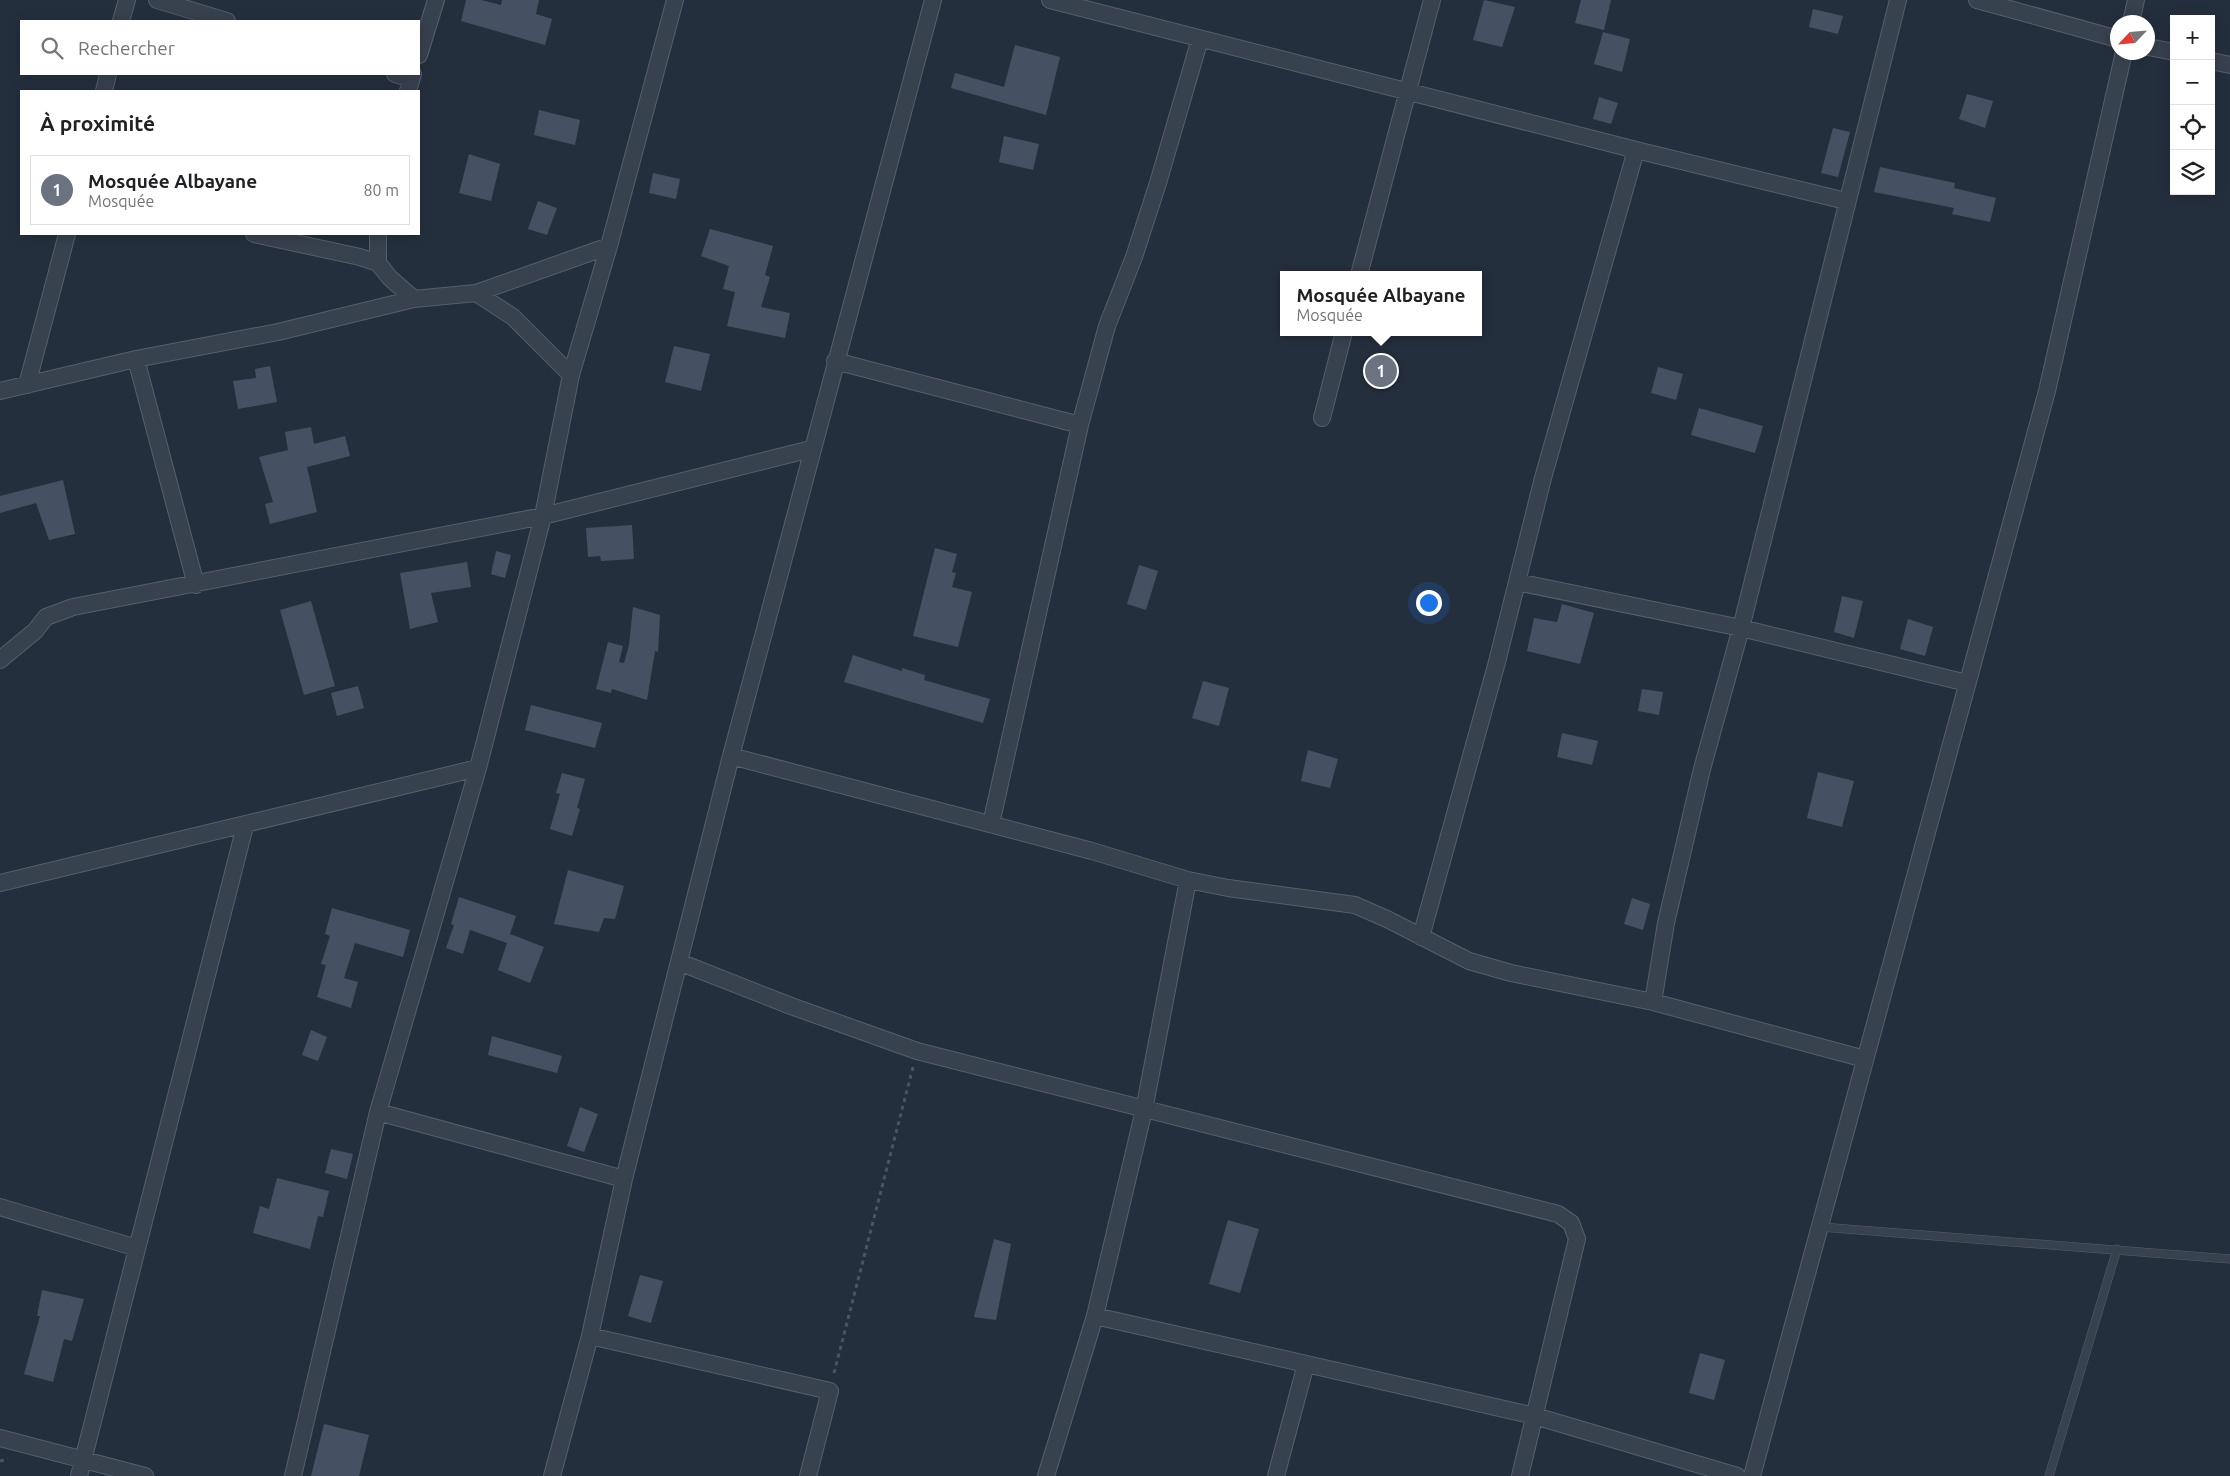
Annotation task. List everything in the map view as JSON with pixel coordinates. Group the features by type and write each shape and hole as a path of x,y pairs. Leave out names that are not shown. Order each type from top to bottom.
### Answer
{"street":[{"path":"122,20 127,0"},
{"path":"156,0 224,20"},
{"path":"420,52 436,0"},
{"path":"293,1476 378,1112 478,768 543,516 571,375 609,246 675,0"},
{"path":"552,1476 590,1336 624,1180 731,756 811,449 933,0"},
{"path":"1050,0 1636,150 1846,200"},
{"path":"1360,271 1432,0"},
{"path":"1653,1002 1666,923 1702,769 1741,628 1846,200 1898,0"},
{"path":"1977,0 2110,37"},
{"path":"2132,15 2136,0"},
{"path":"991,824 1080,425 1108,326 1134,257 1155,192 1200,39"},
{"path":"2155,48 2170,51"},
{"path":"1752,1476 2047,391 2122,60"},
{"path":"2215,62 2230,65"},
{"path":"104,90 108,75"},
{"path":"397,75 411,81"},
{"path":"1421,937 1517,582 1543,478 1636,150"},
{"path":"27,385 67,235"},
{"path":"259,235 360,257 378,263 390,278 414,299"},
{"path":"378,235 378,263"},
{"path":"0,391 136,359 278,332 414,299 476,293 609,246"},
{"path":"476,293 513,317 571,375"},
{"path":"1322,418 1343,336"},
{"path":"136,359 196,585"},
{"path":"835,361 1080,425"},
{"path":"0,660 51,614 82,605 196,585 543,516 811,449"},
{"path":"1517,582 1741,628 1967,684"},
{"path":"731,756 991,824 1188,880 1228,888 1355,906 1469,962 1520,975 1653,1002 1865,1059"},
{"path":"0,883 245,826 478,768"},
{"path":"79,1476 245,826"},
{"path":"1046,1476 1095,1316 1144,1110 1188,880"},
{"path":"679,962 791,1006 917,1051 1558,1214 1571,1223 1577,1239 1520,1476"},
{"path":"378,1112 624,1180"},
{"path":"0,1207 137,1248"},
{"path":"1095,1316 1535,1416 1737,1476"},
{"path":"590,1336 830,1391 808,1476"},
{"path":"1276,1476 1306,1364"},
{"path":"0,1438 145,1476"}],"lane":[{"path":"1821,1227 2230,1259"},
{"path":"2049,1476 2117,1249"}],"path":[{"path":"830,1391 917,1051"}],"building":[{"path":"466,0 481,0 501,5 502,0 539,0 536,14 552,19 545,45 461,21"},
{"path":"1484,0 1515,7 1502,47 1473,40"},
{"path":"1581,0 1611,0 1604,30 1575,23"},
{"path":"1813,9 1843,16 1838,34 1809,27"},
{"path":"1603,32 1630,39 1622,72 1594,64"},
{"path":"1015,45 1060,57 1046,115 951,88 955,73 1004,87"},
{"path":"1967,94 1993,101 1985,128 1959,119"},
{"path":"1599,97 1618,103 1611,124 1593,119"},
{"path":"539,110 580,120 575,145 534,135"},
{"path":"1833,128 1850,132 1838,177 1821,173"},
{"path":"1004,136 1039,144 1033,170 999,162"},
{"path":"469,154 500,164 491,201 459,193"},
{"path":"1880,167 1955,183 1954,188 1996,198 1990,222 1952,214 1954,208 1874,192"},
{"path":"653,173 680,179 676,199 649,193"},
{"path":"538,201 557,208 547,235 528,229"},
{"path":"710,229 773,246 765,275 770,277 761,307 790,313 785,338 727,326 735,292 723,289 729,266 701,256"},
{"path":"674,346 710,354 701,391 665,382"},
{"path":"270,366 277,402 238,409 233,381 256,378 255,369"},
{"path":"1658,367 1683,374 1676,400 1651,393"},
{"path":"1699,408 1763,426 1755,453 1691,435"},
{"path":"311,427 314,444 345,436 350,456 307,467 317,512 270,524 265,504 273,502 259,457 288,450 285,432"},
{"path":"63,480 75,534 49,540 36,503 0,513 0,496"},
{"path":"632,525 634,559 601,561 600,556 588,557 586,528"},
{"path":"935,548 957,554 952,572 956,573 952,587 972,592 958,647 913,636"},
{"path":"496,551 511,555 505,578 491,574"},
{"path":"467,562 471,587 431,593 438,622 410,629 400,573"},
{"path":"1139,565 1158,571 1146,610 1127,604"},
{"path":"1842,596 1863,601 1854,638 1834,632"},
{"path":"311,601 335,686 304,695 280,610"},
{"path":"1562,604 1594,613 1580,664 1527,651 1534,618 1557,622"},
{"path":"633,607 660,615 658,652 655,651 647,700 612,689 611,693 596,689 608,642 623,646 619,662 624,663 629,645"},
{"path":"1908,619 1933,627 1925,656 1900,649"},
{"path":"853,655 902,671 902,668 925,675 924,680 990,699 983,723 844,682"},
{"path":"1203,681 1229,688 1219,726 1192,718"},
{"path":"358,686 364,708 337,716 331,693"},
{"path":"1642,689 1663,692 1659,715 1638,711"},
{"path":"531,705 602,723 595,748 525,730"},
{"path":"1562,733 1598,741 1592,765 1557,757"},
{"path":"1308,750 1338,759 1330,788 1301,781"},
{"path":"1818,772 1854,781 1842,827 1807,818"},
{"path":"562,773 585,779 577,808 580,809 572,836 550,829 560,794 556,793"},
{"path":"568,870 624,886 615,919 604,918 599,932 554,924"},
{"path":"459,897 516,916 507,943 470,930 463,954 446,948 454,925 451,924"},
{"path":"1632,898 1650,904 1643,930 1624,924"},
{"path":"332,908 410,930 403,957 355,943 344,978 358,982 351,1008 317,997 326,965 321,964 330,936 325,934"},
{"path":"510,934 544,947 530,983 498,970"},
{"path":"311,1030 327,1037 318,1061 302,1055"},
{"path":"492,1036 562,1056 557,1073 488,1055"},
{"path":"580,1107 598,1114 584,1152 567,1146"},
{"path":"331,1149 353,1154 347,1179 325,1173"},
{"path":"277,1178 329,1191 323,1217 318,1216 310,1249 253,1233 260,1206 269,1209"},
{"path":"1228,1220 1259,1229 1240,1293 1209,1284"},
{"path":"994,1239 1011,1244 996,1320 974,1317"},
{"path":"640,1275 663,1281 651,1323 628,1316"},
{"path":"42,1290 84,1299 72,1341 64,1339 53,1382 24,1374 40,1316 37,1316"},
{"path":"1700,1353 1725,1360 1714,1400 1689,1393"},
{"path":"324,1424 369,1435 359,1476 311,1476"}],"place":[{"name":"Mosquée Albayane","path":"1381,371"}]}
